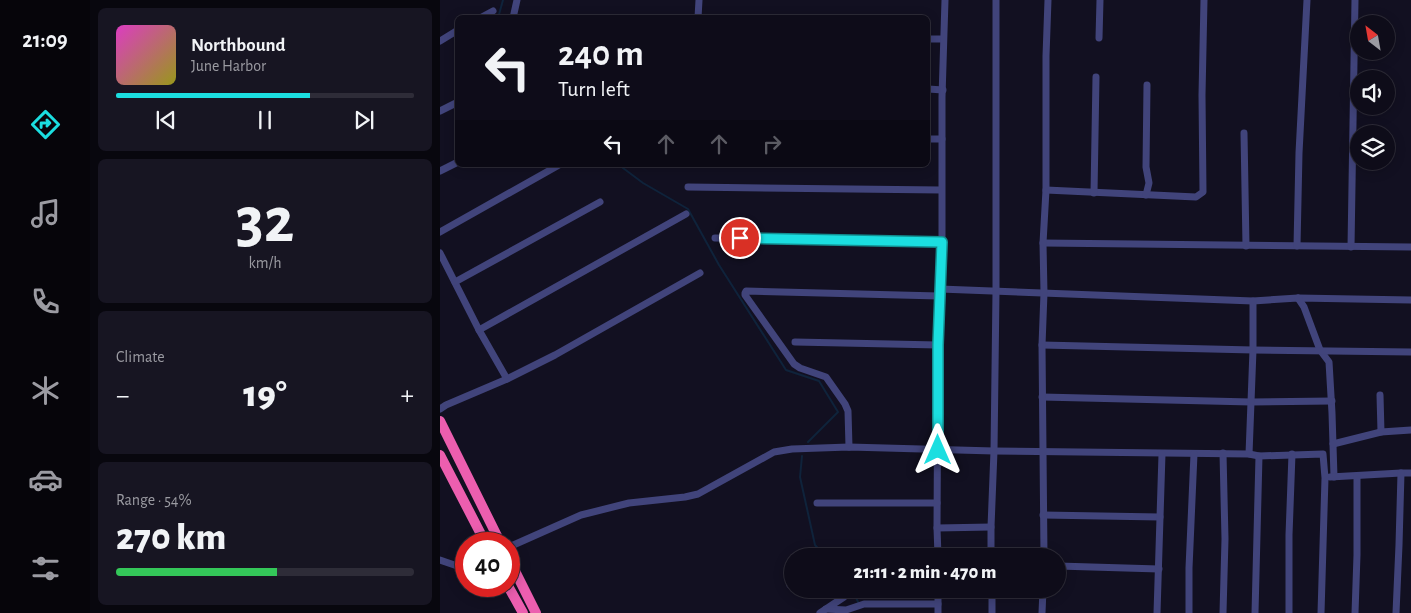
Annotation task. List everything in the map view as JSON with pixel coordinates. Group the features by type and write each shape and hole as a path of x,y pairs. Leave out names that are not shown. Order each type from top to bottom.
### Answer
{"highway":[{"path":"440,421 495,532"},
{"path":"440,455 480,532"},
{"path":"520,586 536,613"},
{"path":"514,597 523,613"}],"street":[{"path":"514,15 517,0"},
{"path":"698,15 699,0"},
{"path":"938,548 938,345 942,242 942,90 945,0"},
{"path":"991,548 996,291 996,0"},
{"path":"1044,548 1042,346 1048,0"},
{"path":"1099,38 1100,0"},
{"path":"1046,190 1196,197 1203,192 1202,95 1204,0"},
{"path":"1297,246 1299,154 1307,0"},
{"path":"1351,246 1355,0"},
{"path":"486,15 493,11"},
{"path":"440,41 455,32"},
{"path":"930,39 944,39"},
{"path":"1094,193 1096,77"},
{"path":"1146,85 1146,167 1148,184 1146,195"},
{"path":"930,89 942,90"},
{"path":"440,111 455,104"},
{"path":"1244,133 1246,246"},
{"path":"930,139 942,139"},
{"path":"440,171 455,164"},
{"path":"440,232 555,167"},
{"path":"688,187 941,190"},
{"path":"455,282 600,202"},
{"path":"479,330 686,214"},
{"path":"715,238 942,242"},
{"path":"1043,243 1411,247"},
{"path":"440,253 479,330 507,379"},
{"path":"440,409 446,404 507,379 556,355 700,273"},
{"path":"849,447 848,411 845,404 826,377 794,364 745,295 746,291 996,291 1253,301 1298,298 1411,300"},
{"path":"1298,298 1304,307 1320,350 1330,362 1334,477"},
{"path":"1249,454 1253,301"},
{"path":"795,342 938,345"},
{"path":"1042,346 1411,352"},
{"path":"1380,395 1381,432"},
{"path":"1042,397 1332,402"},
{"path":"1332,444 1381,432 1411,430"},
{"path":"520,542 580,515 629,503 698,494 774,452 792,449 849,447 1044,452 1249,454 1259,456 1323,454 1325,478 1321,613"},
{"path":"1157,613 1162,454"},
{"path":"1189,613 1194,454"},
{"path":"1223,454 1225,539 1223,613"},
{"path":"1290,613 1289,535 1292,454"},
{"path":"1255,613 1259,456"},
{"path":"1396,613 1400,473"},
{"path":"1325,478 1411,473"},
{"path":"1355,613 1357,555 1356,476"},
{"path":"818,503 937,503"},
{"path":"1043,514 1160,517"},
{"path":"937,528 991,527"},
{"path":"440,560 455,565"},
{"path":"1066,566 1158,569"},
{"path":"823,611 842,598"},
{"path":"938,598 938,613"},
{"path":"992,598 992,613"},
{"path":"1042,613 1043,598"},
{"path":"823,611 846,610 863,604 938,604"}],"waterway":[{"path":"499,15 503,0"},
{"path":"622,167 643,183 688,209 719,265 786,370 819,381 838,412 808,442"},
{"path":"802,456 800,477 815,545 818,548"},
{"path":"856,598 859,604"}],"route":[{"path":"740,238 942,242 938,345 938,450"}]}
